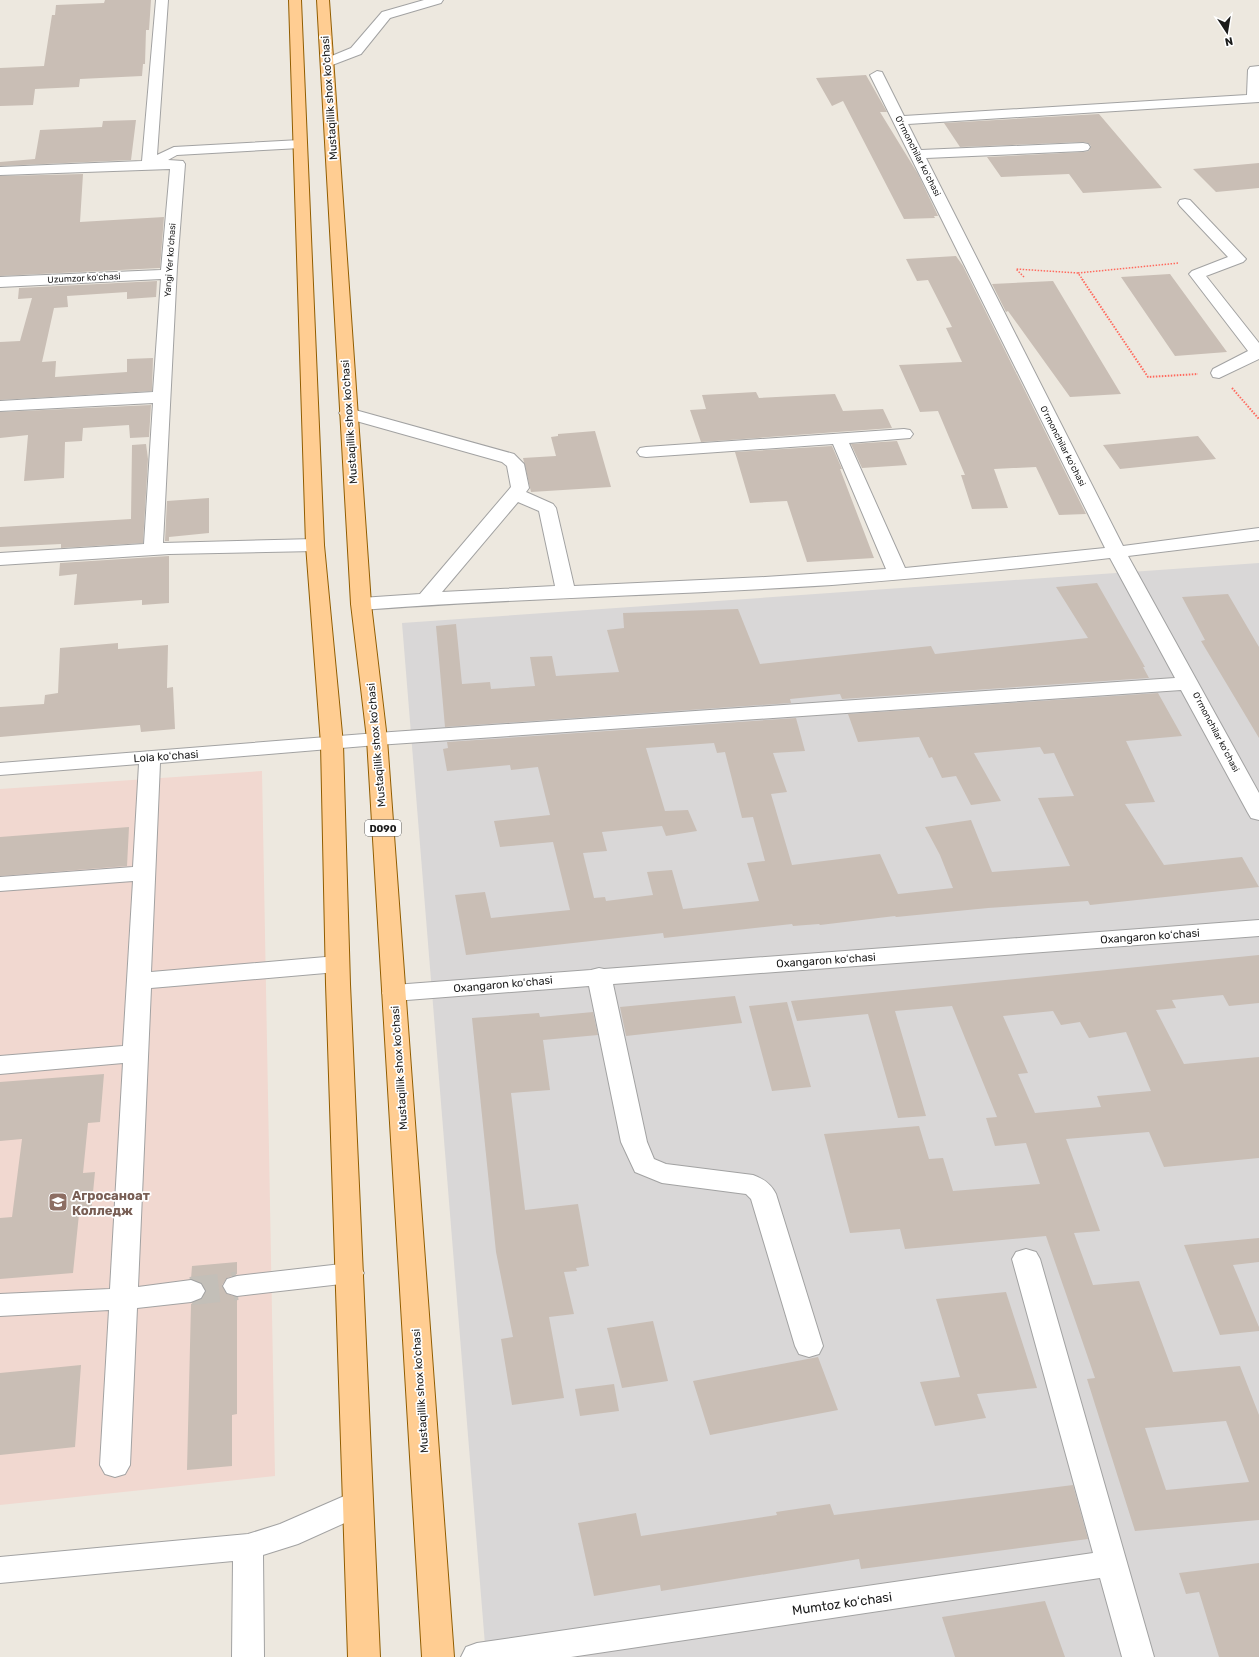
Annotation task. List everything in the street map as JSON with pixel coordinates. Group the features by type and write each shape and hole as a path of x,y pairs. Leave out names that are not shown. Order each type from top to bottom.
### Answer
{"main road":[{"name":"Mustaqillik shox ko'chasi","path":"295,0 300,144 348,413 361,604 377,739 438,1657"},
{"name":"Mustaqillik shox ko'chasi","path":"323,0 326,63 322,273 314,545 332,744 337,964 364,1657"}],"street":[{"path":"149,165 162,0"},
{"path":"326,63 356,51 386,14 437,0"},
{"path":"900,120 1256,98 1255,70 1259,70"},
{"name":"Oʻrmonchilar koʻchasi","path":"877,75 1117,553 1259,813"},
{"path":"0,171 149,165 174,151 300,144"},
{"path":"917,154 1083,147"},
{"name":"Yangi Yer koʻchasi","path":"149,165 178,164 161,397 153,549"},
{"path":"1185,203 1238,259 1198,274 1258,354 1219,373"},
{"name":"Uzumzor koʻchasi","path":"0,282 169,274"},
{"path":"0,406 161,397"},
{"path":"348,413 508,458 515,464 520,488 426,599"},
{"path":"646,452 904,434"},
{"path":"839,439 898,574"},
{"path":"515,494 548,508 566,593"},
{"path":"361,604 426,599 566,593 898,574 1117,553 1259,534"},
{"path":"0,559 153,549 314,545"},
{"name":"Lola koʻchasi","path":"0,769 332,744 377,739 1189,683"},
{"path":"115,1465 122,1299 150,758"},
{"path":"0,884 145,873"},
{"name":"Oxangaron koʻchasi","path":"394,993 599,976 1259,928"},
{"path":"139,981 337,964"},
{"path":"599,976 634,1142 644,1165 662,1173 753,1185 763,1194 808,1346"},
{"path":"0,1065 135,1053"},
{"path":"1026,1259 1138,1657"},
{"path":"237,1286 350,1273"},
{"path":"0,1305 122,1299 191,1291"},
{"path":"0,1570 248,1546 288,1535 358,1503"},
{"path":"248,1546 248,1657"},
{"name":"Mumtoz koʻchasi","path":"477,1657 1111,1562"}],"path":[{"path":"1024,277 1016,269 1078,272 1179,262 1198,274"},
{"path":"1078,272 1148,377 1219,373 1259,419"}],"shaded area":[{"path":"1259,563 1259,1657 486,1657 402,623"},
{"path":"262,771 275,1476 0,1505 0,789"}],"building":[{"path":"105,0 151,0 149,30 146,30 145,64 143,64 142,76 80,79 79,87 35,89 33,105 0,106 0,68 44,66 52,15 55,15 56,5 104,3"},
{"path":"866,75 887,112 880,112 918,174 938,216 934,216 935,218 904,219 843,101 832,106 816,78"},
{"path":"1099,114 1162,188 1083,193 1069,174 1001,177 987,157 1083,152 1089,151 1091,146 1088,143 1083,142 960,147 944,123"},
{"path":"136,120 131,160 0,166 0,162 35,159 40,130 102,127 103,121"},
{"path":"1259,163 1259,188 1216,192 1193,169"},
{"path":"83,174 80,222 164,217 160,268 0,276 0,176"},
{"path":"956,256 963,266 1086,514 1059,515 1036,467 994,469 1008,508 972,509 961,475 965,475 938,411 920,412 899,365 962,362 946,328 952,327 928,280 917,281 906,259"},
{"path":"1170,274 1227,352 1175,356 1121,277"},
{"path":"157,281 156,297 127,299 127,292 67,296 68,307 54,308 42,362 56,361 55,377 127,372 127,359 153,358 152,391 0,400 0,342 20,341 32,298 18,299 19,288"},
{"path":"1053,281 1121,394 1070,397 1008,311 1006,312 992,284"},
{"path":"756,392 759,398 835,394 843,411 883,409 892,428 701,442 690,410 706,409 702,395"},
{"path":"151,405 149,437 130,438 129,425 83,428 82,441 65,442 64,478 24,481 28,435 0,438 0,412"},
{"path":"595,431 611,487 531,492 523,458 556,456 551,437 558,436 558,434"},
{"path":"1198,436 1216,459 1120,469 1103,445"},
{"path":"897,441 907,465 862,468 851,444"},
{"path":"146,444 148,459 143,543 61,548 61,544 0,547 0,527 131,519 132,445"},
{"path":"832,446 842,469 840,469 874,558 807,562 787,501 750,503 735,452"},
{"path":"209,498 209,533 169,537 169,541 165,541 167,501"},
{"path":"169,556 169,603 142,605 142,600 74,605 77,574 59,576 60,563"},
{"path":"1097,583 1145,667 1143,667 1149,678 842,699 840,694 790,699 791,703 445,727 436,626 456,624 462,684 490,682 491,689 535,686 530,657 552,656 556,676 619,672 607,630 624,628 623,613 738,609 760,664 931,646 935,654 1088,638 1056,587"},
{"path":"1228,594 1259,647 1259,738 1201,641 1205,640 1182,597"},
{"path":"118,643 118,649 168,645 167,688 173,687 175,729 141,732 140,725 0,737 0,707 44,704 45,695 58,693 60,648"},
{"path":"1158,693 1182,736 1126,741 1155,802 1125,804 1164,865 1242,857 1259,887 1090,905 1088,901 988,908 895,916 820,925 793,926 792,924 664,938 663,933 466,955 455,895 485,892 491,918 570,910 553,842 500,847 494,821 550,815 538,767 511,770 510,765 447,771 443,749 448,748 447,742 796,718 805,751 773,753 787,792 771,794 792,865 880,854 898,894 953,888 940,855 925,827 971,820 992,872 1070,866 1038,798 1074,796 1054,753 1044,754 1040,747 974,753 1001,801 971,805 956,776 942,778 932,757 929,758 919,737 858,742 848,714","holes":["714,743 717,753 725,752 742,818 753,817 765,861 747,863 759,901 683,909 672,870 647,872 653,895 606,901 605,897 594,898 583,853 607,851 602,832 662,826 666,836 697,831 688,810 665,811 646,748"]},
{"path":"129,827 127,866 0,876 0,837"},
{"path":"1259,955 1259,1003 1229,1006 1223,995 1172,1000 1176,1008 1156,1010 1184,1064 1259,1057 1259,1158 1164,1167 1149,1132 1066,1139 1100,1231 1074,1233 1093,1285 1139,1281 1173,1372 1240,1366 1259,1415 1259,1520 1135,1531 1087,1379 1095,1378 1046,1236 905,1249 900,1229 850,1233 824,1134 919,1126 929,1159 943,1158 953,1191 1040,1184 1026,1143 995,1146 986,1118 997,1117 952,1006 895,1011 926,1116 898,1118 868,1014 797,1021 791,1001","holes":["1053,1011 1061,1025 1080,1022 1089,1038 1126,1032 1151,1091 1097,1096 1101,1107 1035,1113 1018,1074 1028,1073 1003,1016","1226,1421 1249,1482 1166,1490 1145,1428"]},
{"path":"735,996 742,1023 626,1036 620,1007"},
{"path":"787,1002 811,1087 772,1091 749,1006"},
{"path":"593,1012 598,1035 543,1040 550,1090 511,1093 525,1210 578,1204 589,1266 576,1268 577,1271 564,1272 574,1314 549,1317 564,1398 512,1405 501,1339 513,1337 496,1252 472,1018 539,1013 540,1017"},
{"path":"104,1074 100,1122 88,1123 83,1173 95,1172 91,1213 79,1214 73,1273 0,1279 0,1218 12,1217 22,1139 0,1141 0,1082"},
{"path":"1259,1238 1259,1262 1233,1265 1259,1327 1259,1331 1220,1335 1184,1245"},
{"path":"237,1262 237,1274 227,1278 222,1285 227,1294 237,1297 237,1414 232,1415 232,1466 187,1470 191,1304 202,1299 206,1292 202,1283 191,1279 192,1266"},
{"path":"1006,1292 1037,1388 977,1394 986,1418 935,1426 920,1382 960,1377 936,1299"},
{"path":"653,1321 668,1381 622,1388 607,1328"},
{"path":"818,1357 838,1410 710,1435 693,1381"},
{"path":"81,1365 75,1447 0,1455 0,1373"},
{"path":"614,1384 619,1411 580,1416 575,1389"},
{"path":"1073,1485 1088,1539 861,1569 859,1559 661,1591 660,1585 594,1596 578,1523 636,1513 641,1536 777,1515 776,1512 830,1504 834,1515"},
{"path":"1259,1563 1259,1657 1219,1657 1199,1592 1186,1594 1179,1573"},
{"path":"1045,1601 1065,1657 955,1657 942,1617"}],"tunnel":[{"path":"191,1291 237,1286"}],"place":[{"name":"Агросаноат Колледж","path":"58,1202"}]}
